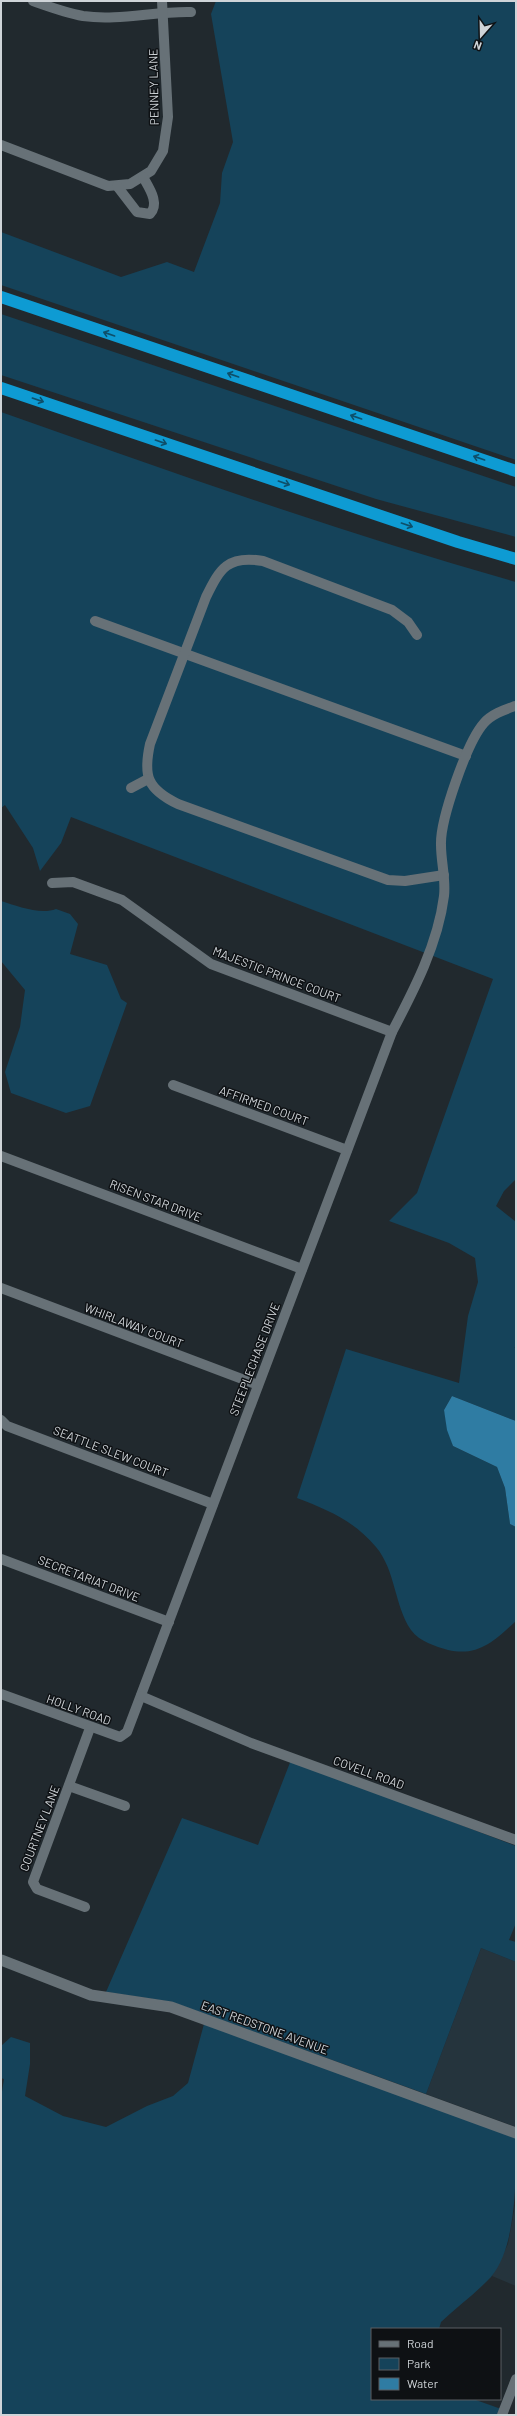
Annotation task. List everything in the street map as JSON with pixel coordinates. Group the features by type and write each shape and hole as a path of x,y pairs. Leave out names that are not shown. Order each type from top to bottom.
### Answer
{"highway":[{"path":"1,297 516,471"},
{"path":"1,388 458,542 516,559"}],"street":[{"path":"33,1 69,13 85,16 191,12"},
{"name":"PENNEY LANE","path":"1,145 94,182 117,186 130,184 151,171 159,160 166,137 168,117 162,1"},
{"path":"117,186 137,212 150,214 153,211 154,200 143,177"},
{"path":"417,635 408,622 392,610 263,561 247,558 232,562 223,568 216,577 150,744 146,764 148,778 163,797 178,804 388,880 404,881 444,875"},
{"path":"95,621 466,756"},
{"name":"STEEPLECHASE DRIVE","path":"141,1696 392,1032 416,986 436,930 444,896 444,875 441,844 443,821 466,756 484,723 495,714 515,706"},
{"path":"131,788 148,778"},
{"name":"MAJESTIC PRINCE COURT","path":"52,883 73,882 122,900 211,964 392,1032"},
{"name":"AFFIRMED COURT","path":"173,1085 347,1150"},
{"name":"RISEN STAR DRIVE","path":"1,1156 302,1269"},
{"name":"WHIRLAWAY COURT","path":"1,1288 258,1385"},
{"name":"SEATTLE SLEW COURT","path":"1,1420 7,1426 213,1504"},
{"name":"SECRETARIAT DRIVE","path":"1,1559 168,1622"},
{"name":"HOLLY ROAD","path":"1,1694 90,1728 120,1737 127,1732 141,1696"},
{"name":"COVELL ROAD","path":"141,1696 251,1743 516,1840"},
{"name":"COURTNEY LANE","path":"85,1907 37,1890 33,1882 90,1728"},
{"path":"69,1786 125,1806"},
{"name":"EAST REDSTONE AVENUE","path":"1,1960 91,1995 171,2007 516,2133"},
{"path":"502,2415 516,2379"}],"shaded area":[{"path":"481,1948 516,1962 516,2127 426,2094"},
{"path":"516,2200 516,2286 492,2276 508,2244"}],"green space":[{"path":"216,1 516,1 516,460 1,285 1,232 121,277 167,262 194,272 220,203 222,173 233,142 211,14"},
{"path":"1,314 516,487 516,537 376,499 1,375"},
{"path":"1,412 322,522 516,582 516,1179 504,1191 496,1206 516,1222 516,1347 514,1348 516,1348 516,1421 452,1396 444,1410 453,1446 497,1467 505,1488 510,1524 516,1527 516,1621 501,1635 478,1649 459,1652 448,1650 419,1638 411,1630 405,1620 388,1567 383,1556 376,1547 358,1530 340,1517 297,1498 346,1349 459,1383 468,1316 478,1282 475,1258 449,1243 389,1221 417,1193 493,979 71,817 61,843 40,871 33,848 5,805 1,808"},
{"path":"1,901 28,909 50,911 56,909 70,914 78,924 70,954 107,965 121,999 127,1003 90,1106 66,1113 11,1093 5,1072 20,1027 25,990 1,961"},
{"path":"291,1760 516,1846 516,1923 509,1940 516,1942 516,1962 481,1948 426,2094 172,2002 106,1992 182,1818 258,1845"},
{"path":"204,2024 516,2138 515,2191 510,2230 506,2248 500,2264 491,2277 441,2322 439,2328 371,2328 371,2400 476,2400 504,2410 502,2415 1,2415 1,2098 4,2079 1,2078 1,2046 11,2037 30,2043 30,2064 25,2096 63,2116 106,2127 147,2106 173,2096 188,2083"}],"water":[{"path":"452,1396 516,1421 516,1527 510,1524 505,1488 497,1467 453,1446 447,1430 444,1410"}]}
